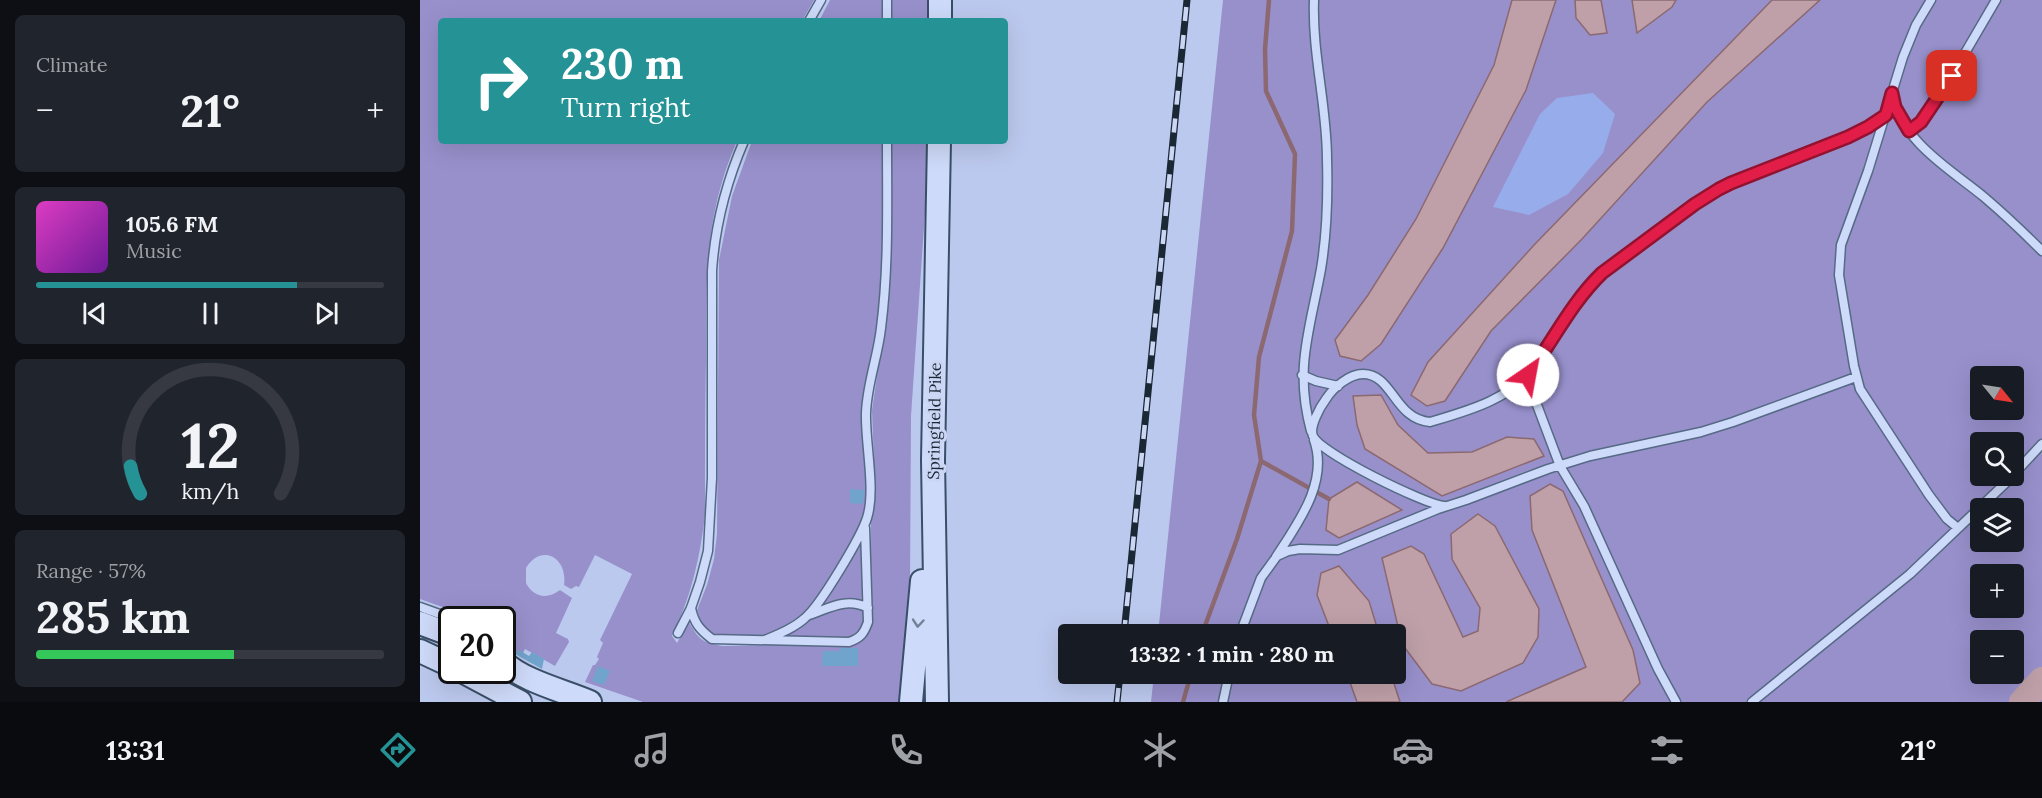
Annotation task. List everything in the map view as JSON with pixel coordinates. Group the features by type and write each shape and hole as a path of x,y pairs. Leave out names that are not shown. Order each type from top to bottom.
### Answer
{"main road":[{"path":"940,0 940,18"},
{"name":"Springfield Pike","path":"937,702 933,460 939,144"},
{"path":"912,702 933,460"},
{"path":"420,623 438,630"},
{"path":"420,651 438,659"},
{"path":"516,658 545,674 555,691"},
{"path":"516,669 555,691 590,702"},
{"path":"495,684 520,702"}],"lane":[{"path":"811,18 821,0"},
{"path":"887,0 887,18"},
{"path":"1244,624 1261,578 1303,515 1316,480 1318,459 1305,410 1302,375 1304,350 1321,266 1328,159 1326,118 1317,68 1314,0"},
{"path":"1931,0 1916,25 1902,57 1886,115 1841,245 1839,275 1860,389 1907,464 1947,519 1958,528"},
{"path":"1909,131 1921,122 1941,94 1996,0"},
{"path":"1892,93 1895,107 1909,131 1944,166 1999,210 2042,251"},
{"path":"1312,435 1322,404 1338,386 1357,375 1369,375 1376,378 1392,393 1405,412 1412,417 1430,422 1488,402 1509,391 1528,375 1567,314 1589,285 1700,201 1731,183 1848,137 1886,115"},
{"path":"678,633 691,608 708,551 712,478 714,239 722,202 743,144"},
{"path":"809,615 821,599 868,516 870,496 866,413 881,331 887,261 887,144"},
{"path":"1535,365 1534,397 1560,465 1584,506 1658,669 1676,702"},
{"path":"1302,375 1338,386"},
{"path":"1274,559 1288,551 1299,549 1338,550 1446,506 1560,465 1722,425 1856,377"},
{"path":"1312,435 1343,460 1429,503 1446,506"},
{"path":"2024,463 2042,444"},
{"path":"1752,702 1894,587 2002,486"},
{"path":"691,608 693,620 712,639 849,642 859,639 865,632 868,622 865,524"},
{"path":"765,640 809,615 836,604 851,602 868,608"},
{"path":"420,607 438,614"},
{"path":"1223,702 1227,684"}],"shaded area":[{"path":"420,0 814,0 804,18 438,18 438,144 736,144 718,196 709,249 706,302 705,515 694,577 672,636 677,643 689,622 702,639 722,646 824,644 850,646 857,644 866,634 870,624 871,520 875,494 872,410 888,303 891,256 891,144 926,144 926,198 911,416 910,589 904,702 643,702 585,682 593,665 599,659 597,657 603,643 600,640 632,574 595,555 579,587 571,589 564,585 562,567 552,557 539,556 532,560 526,568 526,583 536,594 545,596 560,590 572,598 556,633 568,639 569,642 555,666 525,649 523,653 516,653 516,606 440,606 420,599"},
{"path":"830,0 883,0 883,18 821,18"},
{"path":"892,0 928,0 927,18 892,18"},
{"path":"1223,0 2042,0 2042,702 1151,702 1153,684 1406,684 1406,624 1159,624"},
{"path":"1512,0 1556,0 1526,90 1443,248 1381,344 1361,361 1340,356 1335,340 1368,295 1416,219 1494,65"},
{"path":"1575,0 1601,0 1607,33 1590,35 1576,18"},
{"path":"1632,0 1676,0 1672,7 1637,33"},
{"path":"1772,0 1820,0 1707,102 1582,239 1491,331 1445,401 1427,406 1411,395 1428,362 1535,244"},
{"path":"751,144 883,144 883,259 876,340 866,390 865,506 860,524 839,566 808,611 778,630 754,638 712,635 701,625 697,610 714,559 717,534 719,260 732,196"},
{"path":"1381,395 1398,425 1428,453 1472,452 1507,437 1534,439 1544,456 1442,496 1365,449 1357,425 1353,396"},
{"path":"1357,482 1402,510 1339,538 1326,530 1329,499"},
{"path":"1550,484 1563,491 1633,650 1640,683 1622,702 1506,702 1586,667 1532,530 1530,496"},
{"path":"1478,514 1495,526 1539,609 1538,637 1523,663 1461,691 1432,684 1406,649 1406,624 1397,624 1382,558 1411,546 1424,554 1463,637 1478,631 1480,608 1452,559 1451,534"},
{"path":"864,535 865,615 862,630 850,638 782,639 804,622"},
{"path":"1339,566 1369,601 1376,624 1328,624 1317,595 1321,573"},
{"path":"1351,684 1394,684 1400,702 1357,702"}],"sand":[{"path":"1593,93 1615,114 1603,153 1568,194 1529,215 1493,207 1540,114 1557,98"}],"building":[{"path":"850,489 864,490 863,504 850,503"},
{"path":"840,648 858,648 858,666 822,666 823,651 840,651"},
{"path":"519,650 529,656 532,652 544,659 542,669 516,655"},
{"path":"598,666 610,671 604,685 592,681"}],"waterway":[{"path":"1206,624 1237,539 1261,461 1254,415 1259,357 1292,231 1295,154 1266,91 1265,49 1269,0"},
{"path":"1261,461 1329,499"},
{"path":"2022,702 2042,680"},
{"path":"1183,702 1188,684"}],"railway":[{"path":"1125,624 1187,0"},
{"path":"1117,702 1119,684"}],"route":[{"path":"1528,375 1567,314 1589,285 1708,195 1731,183 1868,127 1886,115 1892,93 1898,114 1909,131 1921,122 1952,76"}]}
